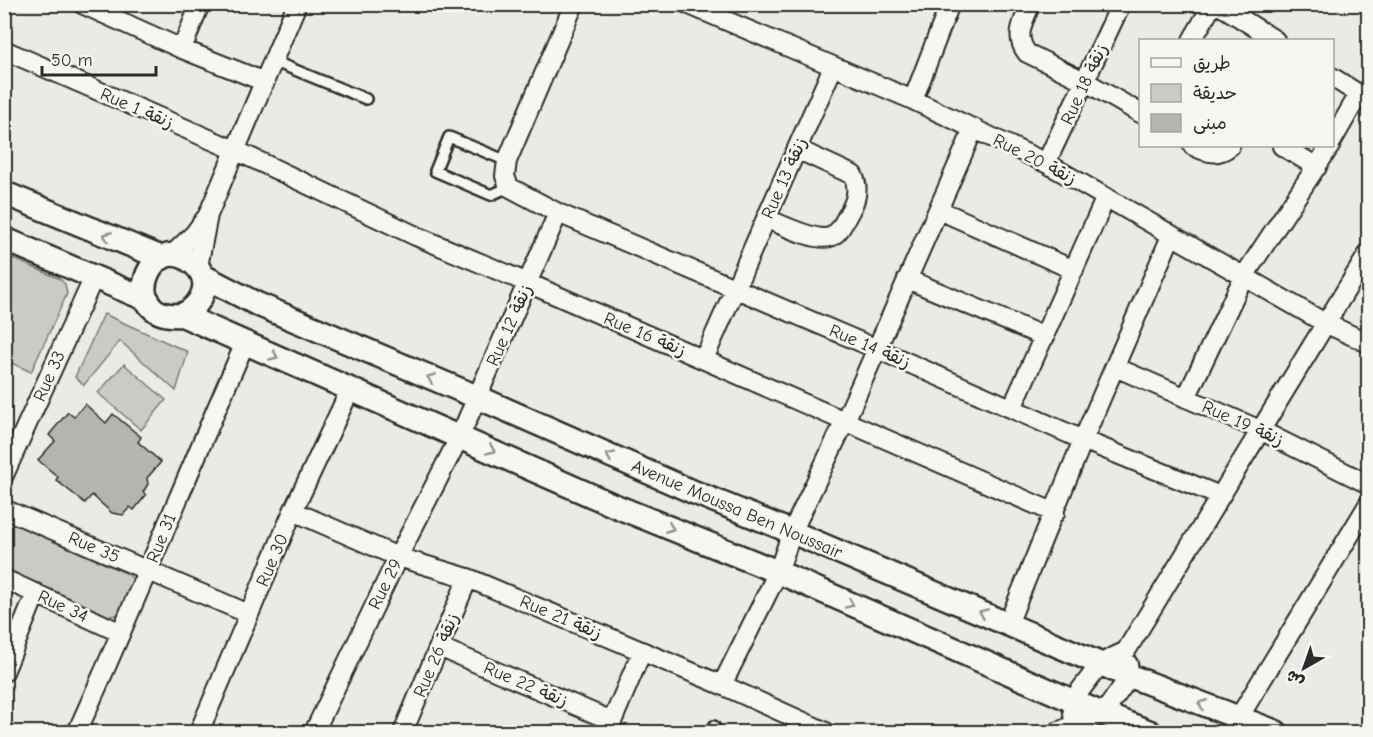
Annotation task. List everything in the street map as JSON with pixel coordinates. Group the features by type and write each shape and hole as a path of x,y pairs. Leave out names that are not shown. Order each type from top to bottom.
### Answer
{"street":[{"path":"82,4 106,9 182,49 265,82"},
{"path":"182,49 200,4"},
{"path":"208,215 200,271 204,286 203,296 191,311 182,315 162,314 154,308 144,291 147,272 153,264 166,257 194,234 208,215 237,151 297,4"},
{"path":"515,191 505,176 507,162 574,4"},
{"name":"Rue 20 زنقة","path":"687,4 974,128 1106,197 1325,323 1368,343"},
{"path":"913,100 950,4"},
{"path":"1031,4 1022,24 1019,38 1027,53 1086,82 1139,112"},
{"name":"Rue 18 زنقة","path":"1046,164 1121,4"},
{"path":"1193,39 1213,4"},
{"path":"1218,4 1273,39"},
{"name":"Rue 1 زنقة","path":"4,50 237,151"},
{"name":"Rue 13 زنقة","path":"704,359 832,68"},
{"path":"1334,78 1364,97 1334,138"},
{"path":"722,685 778,572 792,532 877,349 974,128"},
{"path":"1195,147 1206,153 1222,152 1229,147"},
{"path":"1284,147 1317,167"},
{"path":"1186,398 1244,276 1329,147"},
{"path":"766,219 816,237 830,237 837,233 853,207 857,190 853,175 797,149"},
{"name":"Rue 16 زنقة","path":"237,151 416,236 845,420 1055,513"},
{"name":"Rue 14 زنقة","path":"515,191 558,213 1083,440 1220,496"},
{"path":"4,193 166,257 181,256 190,260 200,271"},
{"path":"1012,408 1106,197"},
{"path":"939,210 1074,270"},
{"name":"Rue 12 زنقة","path":"460,436 558,213"},
{"path":"1008,624 1083,440 1171,236"},
{"path":"4,239 148,300"},
{"path":"1066,728 1072,701 1101,663 1126,651 1368,254"},
{"name":"Avenue Moussa Ben Noussair","path":"200,271 257,304 691,491 1101,663 1235,726 1276,732"},
{"name":"Rue 33","path":"4,475 94,277"},
{"path":"907,279 1045,337"},
{"path":"182,315 613,505 778,572 1102,714 1150,732"},
{"name":"Rue 31","path":"77,732 122,633 245,343"},
{"name":"Rue 19 زنقة","path":"1115,367 1260,430 1368,484"},
{"name":"Rue 30","path":"199,732 293,511 350,390"},
{"name":"Rue 29","path":"314,732 398,557 460,436"},
{"path":"1235,726 1368,505"},
{"name":"Rue 35","path":"4,509 249,614"},
{"name":"Rue 21 زنقة","path":"293,511 398,557 468,578 722,685 826,732"},
{"name":"Rue 26 زنقة","path":"403,732 468,578"},
{"name":"Rue 34","path":"4,579 122,633"},
{"path":"4,672 36,593"},
{"name":"Rue 22 زنقة","path":"439,647 610,727"},
{"path":"610,727 642,651"},
{"path":"1066,728 1102,714 1130,676 1126,651"}],"lane":[{"path":"273,61 366,99"},
{"path":"507,162 449,137 435,171 491,195 515,191"}],"green space":[{"path":"5,255 60,279 65,284 67,294 31,372 5,360"},
{"path":"104,314 188,352 176,391 120,341 84,385 75,377"},
{"path":"124,364 166,400 141,430 98,393"},
{"path":"5,519 128,574 134,584 119,615 108,616 5,570"}],"building":[{"path":"85,404 106,423 113,414 141,437 138,442 161,462 147,478 148,484 143,492 146,495 134,510 130,507 123,515 112,513 92,495 85,503 56,480 58,477 38,460 55,441 49,435 68,412 74,417"}]}
